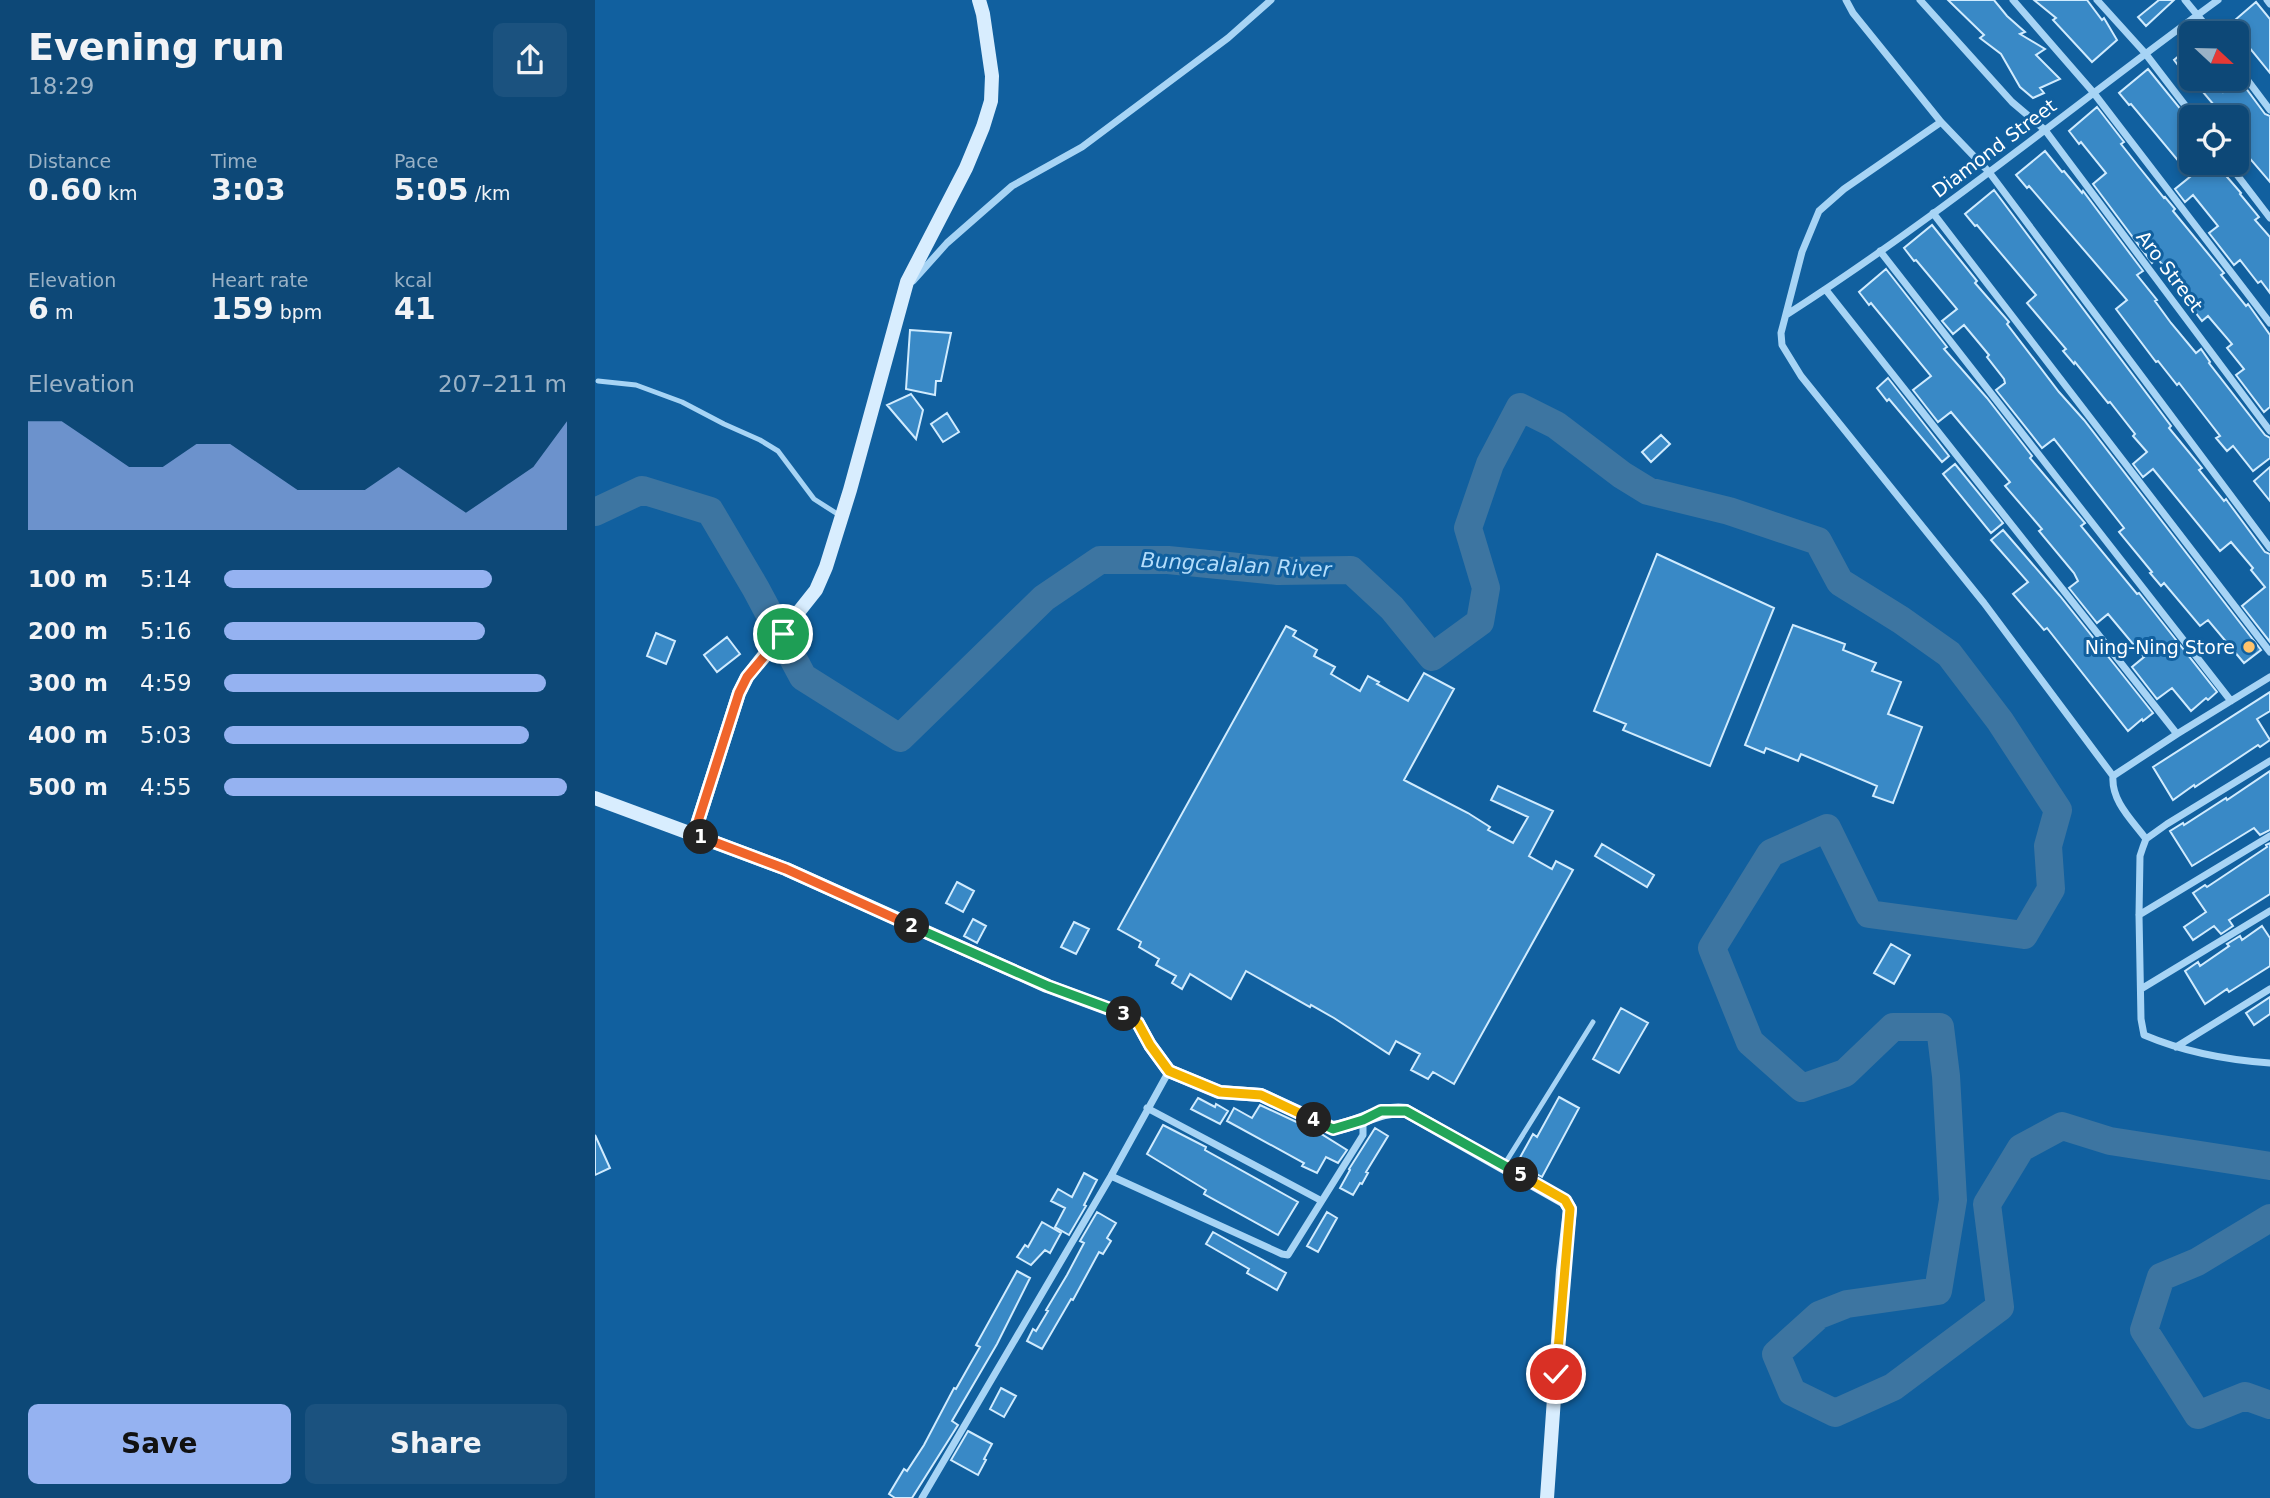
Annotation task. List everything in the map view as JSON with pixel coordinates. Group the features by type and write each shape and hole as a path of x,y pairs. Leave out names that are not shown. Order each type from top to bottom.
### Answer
{"street":[{"path":"694,834 747,677 816,590 842,517 907,282 966,168 991,102 989,50 979,0"},
{"path":"904,292 947,243 1012,186 1082,147 1227,38 1272,0"},
{"path":"1846,0 1853,13 1941,122 1989,172 2270,548"},
{"name":"Aro Street","path":"1920,0 2012,102 2045,130 2270,431"},
{"path":"2013,0 2093,92 2270,323"},
{"path":"2097,0 2145,53 2185,105"},
{"path":"2185,0 2203,21"},
{"name":"Diamond Street","path":"1785,316 1933,213 2218,0"},
{"path":"2249,82 2270,110"},
{"path":"1941,122 1844,189 1819,211 1802,252 1781,333 1781,345 1794,367 1984,603 2113,776 2112,788 2116,799 2147,839"},
{"path":"2237,175 2270,218"},
{"path":"1933,213 2270,652"},
{"path":"1880,251 2231,701"},
{"path":"1826,289 2177,734"},
{"path":"2113,776 2270,677"},
{"path":"2270,761 2147,839 2140,856 2139,915 2141,1019 2144,1035 2176,1047 2232,1060 2270,1063"},
{"path":"595,798 786,869 1048,986 1128,1016 1138,1023 1169,1071 1220,1092 1261,1095 1333,1129 1363,1120 1381,1111 1406,1111 1416,1114 1565,1200 1570,1209 1563,1270 1547,1498"},
{"path":"2139,915 2270,836"},
{"path":"2141,989 2270,911"},
{"path":"2176,1047 2270,989"},
{"path":"922,1498 1111,1176 1169,1071"},
{"path":"1147,1108 1320,1200"},
{"path":"1111,1176 1288,1255 1363,1135 1363,1120"}],"lane":[{"path":"599,382 636,386 670,398 760,440 778,452 814,499 842,517"},
{"path":"1504,1165 1593,1022"}],"building":[{"path":"1948,0 1994,0 2025,32 2020,34 2045,49 2036,55 2060,79 2040,88 2044,93 2033,98 2020,87 2001,54 1980,38 1984,35"},
{"path":"2034,0 2087,0 2102,20 2104,18 2117,40 2092,62 2053,20 2056,18"},
{"path":"2159,0 2174,0 2146,26 2138,17"},
{"path":"2256,2 2270,19 2270,73 2249,47 2249,21 2234,21"},
{"path":"2148,69 2179,107 2179,162 2131,104 2119,93"},
{"path":"2202,91 2248,91 2265,114 2270,116 2270,182 2249,158 2249,105 2214,105"},
{"path":"2097,107 2124,142 2121,144 2175,209 2173,211 2224,273 2221,275 2246,306 2248,304 2270,335 2270,407 2264,412 2236,375 2244,369 2227,348 2232,344 2208,316 2202,321 2192,308 2198,303 2157,258 2152,263 2093,184 2106,173 2069,131"},
{"path":"2045,151 2082,193 2083,191 2143,271 2137,275 2171,323 2196,353 2201,349 2209,363 2270,438 2270,458 2253,471 2233,446 2227,451 2216,438 2220,436 2179,383 2177,385 2158,361 2156,362 2116,309 2127,300 2029,186 2027,188 2016,175"},
{"path":"2225,175 2259,217 2255,220 2270,237 2270,293 2261,281 2258,283 2240,260 2234,265 2209,233 2218,226 2193,195 2185,202 2175,189 2191,176"},
{"path":"1994,190 2171,426 2169,428 2202,468 2199,470 2224,501 2226,499 2265,552 2270,554 2270,642 2242,606 2265,587 2251,570 2253,568 2231,542 2220,551 2153,469 2143,477 2133,464 2147,452 2133,436 2135,434 2063,351 2066,349 2027,303 2036,295 1965,214"},
{"path":"1932,225 2261,650 2244,663 2208,620 2200,626 2164,583 2161,586 2119,532 2124,528 2054,439 2042,448 1996,390 2005,383 2004,379 1987,357 1989,355 1964,325 1953,334 1942,321 1957,309 1904,248"},
{"path":"1886,269 1947,347 1944,349 1987,398 2032,456 2030,458 2085,523 2081,526 2137,594 2139,593 2217,692 2208,700 2206,698 2191,711 2172,688 2157,699 2132,667 2144,657 2108,614 2097,623 2069,588 2078,581 2074,573 2039,531 2042,529 2005,486 2010,482 1951,412 1938,422 1913,390 1931,376 1859,292"},
{"path":"910,330 951,333 941,381 936,381 935,395 906,389"},
{"path":"1888,378 1949,456 1942,462 1877,388"},
{"path":"911,394 923,410 916,439 887,405"},
{"path":"947,413 959,432 943,442 931,424"},
{"path":"1661,435 1670,444 1651,462 1642,452"},
{"path":"1955,464 2003,523 1991,533 1943,474"},
{"path":"2270,467 2270,501 2254,481"},
{"path":"2003,530 2060,596 2153,713 2143,721 2142,719 2128,731 2047,628 2044,630 2013,594 2028,582 1991,540"},
{"path":"1657,554 1774,608 1710,766 1623,730 1626,724 1594,711"},
{"path":"1793,625 1845,644 1843,650 1876,663 1872,671 1901,682 1888,714 1922,727 1893,803 1873,796 1877,786 1801,754 1798,761 1766,748 1764,753 1745,745"},
{"path":"1286,626 1296,631 1293,636 1317,650 1314,656 1335,667 1331,674 1360,691 1368,676 1408,701 1424,673 1454,689 1404,780 1468,813 1490,827 1488,830 1513,843 1528,817 1491,800 1498,786 1553,811 1529,856 1552,869 1556,861 1573,870 1454,1084 1433,1072 1428,1079 1411,1070 1420,1054 1396,1041 1389,1054 1334,1018 1246,971 1231,999 1190,974 1182,989 1172,983 1176,976 1156,965 1159,959 1139,947 1141,942 1118,929"},
{"path":"656,633 675,641 666,664 647,656"},
{"path":"727,637 740,654 717,672 704,655"},
{"path":"2270,692 2270,711 2257,719 2270,740 2173,800 2153,767"},
{"path":"2270,771 2270,830 2260,835 2254,828 2192,866 2170,831 2226,798 2227,800"},
{"path":"2270,843 2270,894 2229,920 2233,926 2221,934 2214,926 2193,940 2184,927 2206,912 2193,893 2205,885 2207,887"},
{"path":"1602,844 1654,875 1647,887 1595,856"},
{"path":"957,882 974,891 963,912 946,903"},
{"path":"973,919 986,926 977,943 964,936"},
{"path":"1074,922 1089,929 1076,954 1061,947"},
{"path":"2262,926 2270,938 2270,966 2205,1004 2185,971 2198,962 2200,966 2229,946 2227,944 2240,936 2242,940"},
{"path":"1891,944 1910,955 1894,984 1874,973"},
{"path":"2270,997 2270,1014 2254,1025 2246,1013"},
{"path":"1621,1008 1648,1023 1619,1073 1593,1059"},
{"path":"1559,1097 1579,1108 1542,1177 1517,1163 1533,1134 1537,1137"},
{"path":"1198,1098 1228,1111 1220,1124 1191,1109"},
{"path":"1260,1105 1318,1132 1347,1150 1338,1163 1326,1157 1317,1173 1302,1166 1304,1163 1227,1121 1234,1108 1252,1118"},
{"path":"1163,1125 1206,1147 1205,1150 1298,1202 1278,1235 1204,1194 1206,1190 1147,1154"},
{"path":"1375,1128 1388,1136 1366,1172 1368,1173 1362,1184 1360,1183 1353,1195 1340,1188"},
{"path":"595,1135 610,1168 595,1175"},
{"path":"1084,1173 1097,1180 1069,1235 1055,1227 1065,1208 1051,1201 1058,1189 1072,1197"},
{"path":"1097,1212 1116,1223 1107,1238 1111,1241 1103,1254 1099,1252 1042,1349 1027,1341 1048,1311 1046,1310 1084,1243 1080,1241"},
{"path":"1327,1212 1337,1218 1318,1252 1307,1246"},
{"path":"1042,1222 1061,1233 1050,1253 1045,1250 1031,1265 1017,1257 1025,1245 1028,1247"},
{"path":"1213,1232 1286,1273 1277,1290 1247,1273 1249,1269 1206,1244"},
{"path":"1017,1271 1030,1278 997,1344 952,1421 958,1425 912,1498 895,1498 889,1494 904,1469 907,1471 924,1445 954,1388 956,1389 980,1347 976,1345"},
{"path":"1001,1388 1016,1396 1004,1417 990,1409"},
{"path":"968,1431 992,1444 978,1475 951,1460"}],"waterway":[{"name":"Bungcalalan River","path":"595,512 642,490 710,511 803,677 900,738 1044,598 1100,560 1168,560 1278,571 1351,570 1392,608 1432,657 1480,622 1486,588 1468,528 1490,464 1520,407 1556,425 1622,475 1648,491 1729,511 1818,541 1840,582 1949,654 2000,721 2058,810 2048,846 2051,889 2024,935 1869,914 1827,828 1771,853 1712,948 1750,1042 1802,1088 1845,1073 1893,1027 1940,1027 1946,1076 1953,1200 1938,1291 1847,1304 1819,1315 1776,1354 1792,1392 1835,1413 1893,1387 2000,1307 1987,1204 2021,1148 2062,1126 2110,1141 2270,1166"},
{"name":"Bungcalalan River","path":"2270,1218 2197,1262 2161,1277 2144,1330 2198,1415 2245,1396 2270,1405"}],"place":[{"name":"Ning-Ning Store","path":"2249,647"}],"route":[{"path":"783,634 747,677 739,693 694,834 786,869 1048,986 1128,1016 1138,1023 1169,1071 1202,1086 1233,1094 1261,1095 1333,1129 1342,1128 1381,1111 1398,1110 1416,1114 1565,1200 1570,1209 1556,1374"}]}
